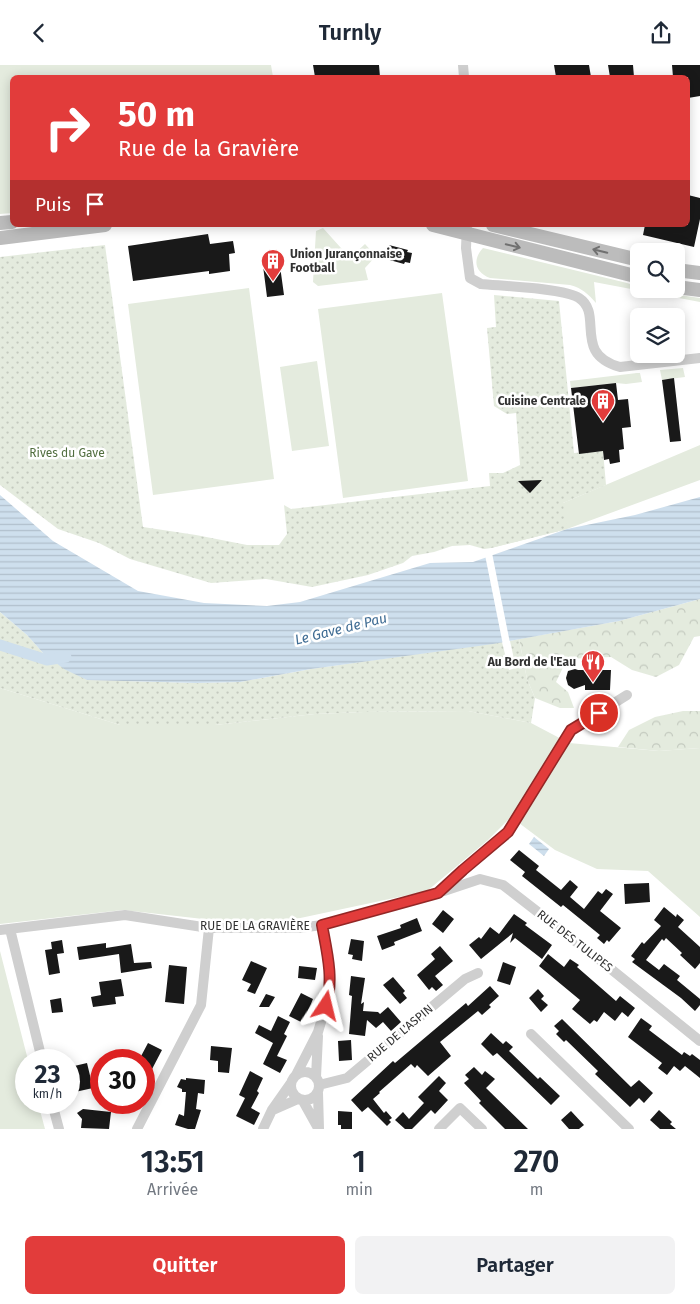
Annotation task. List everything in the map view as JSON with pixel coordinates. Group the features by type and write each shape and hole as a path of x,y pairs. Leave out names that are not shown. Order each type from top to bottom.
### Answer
{"main road":[{"path":"0,238 89,227"},
{"path":"450,227 467,229 630,274"},
{"path":"501,227 630,259"},
{"path":"685,271 700,273"},
{"path":"685,288 700,290"}],"street":[{"path":"467,229 466,248 470,277 481,284 566,293 580,298 588,308 593,348 608,364 620,367 700,358"},
{"name":"RUE DE LA GRAVIÈRE","path":"5,929 125,915 209,928 299,928 322,925 438,893 508,832 571,730 627,695"},
{"name":"RUE DES TULIPES","path":"438,893 480,879 503,885 700,1041"},
{"path":"263,1129 272,1110 294,1079 318,1032 330,992 330,975 322,925"},
{"path":"137,1129 201,1005 209,928"},
{"path":"5,929 39,1049"},
{"name":"RUE DE L'ASPIN","path":"318,1085 346,1078 465,979 478,973"},
{"path":"318,1032 319,1129"},
{"path":"531,1034 628,1129"},
{"path":"294,1079 306,1072 318,1085"},
{"path":"294,1079 292,1093 301,1100 319,1129"},
{"path":"272,1110 301,1100 312,1099 318,1085"},
{"path":"439,1129 460,1107 482,1129"},
{"path":"55,1114 59,1129"}],"green space":[{"path":"0,65 271,65 273,75 10,75 10,213 0,214"},
{"path":"323,228 350,258 365,244 376,256 365,268 368,280 318,286 313,282 316,231"},
{"name":"Rives du Gave","path":"105,245 143,527 247,545 279,545 287,534 284,505 291,509 490,486 489,473 503,473 520,465 516,413 507,414 494,406 487,328 496,327 494,295 559,301 574,453 603,451 606,485 563,503 567,529 491,548 484,549 470,545 452,546 412,556 403,563 368,575 312,587 266,579 211,583 130,559 99,543 58,529 0,485 0,257"},
{"path":"483,248 627,283 630,284 630,289 594,282 596,303 584,292 570,285 490,278 478,269 476,261"},
{"path":"249,288 274,479 153,495 128,304"},
{"path":"442,293 468,481 343,498 318,309"},
{"path":"685,296 700,298 700,302 679,298 685,298"},
{"path":"317,361 329,446 292,451 280,367"},
{"path":"683,368 685,377 662,380 660,370"},
{"path":"640,373 642,382 571,388 570,381"},
{"path":"700,445 700,480 567,529 491,548 481,502 563,503"},
{"path":"700,599 700,636 694,637 679,665 656,677 632,670 611,657 567,659 556,682 568,692 574,708 560,708 535,698 527,679 519,639 619,621"},
{"path":"0,612 27,635 43,653 87,680 196,683 240,682 311,669 502,642 509,670 516,668 510,641 519,639 527,679 535,698 531,723 468,711 315,714 215,725 120,725 0,688"},
{"path":"0,688 120,725 215,725 315,714 468,711 531,723 569,743 659,751 700,748 700,917 648,871 597,869 555,850 511,817 488,840 427,891 291,920 221,921 123,910 0,924"},
{"path":"683,711 700,711 700,748 659,751 618,747 629,730 655,717"},
{"path":"0,951 25,1049 15,1049 15,1114 41,1114 45,1129 0,1129"}],"water":[{"name":"Le Gave de Pau","path":"0,495 53,541 138,591 204,603 267,606 300,602 430,563 473,562 567,529 635,515 700,497 700,599 619,621 493,644 311,669 240,682 196,683 87,680 64,669 43,653 27,635 0,612"},
{"path":"534,837 549,849 544,856 529,844"}],"pier":[{"path":"492,553 510,643 503,645 485,555"}],"building":[{"path":"313,65 379,65 380,75 315,75"},
{"path":"554,65 589,65 591,75 556,75"},
{"path":"608,65 633,65 634,75 610,75"},
{"path":"672,65 700,65 700,96 690,98 690,75 673,75"},
{"path":"690,196 700,198 700,219 694,247 685,245 685,243 643,235 645,227 690,227"},
{"path":"208,234 210,244 233,241 235,253 229,254 230,271 209,274 209,271 133,281 128,246"},
{"path":"389,245 408,250 407,252 412,253 410,263 405,262 404,264 386,259"},
{"name":"Union Jurançonnaise Football","path":"273,256 275,267 280,266 284,295 267,297 262,258"},
{"path":"674,378 681,441 670,442 662,380"},
{"name":"Cuisine Centrale","path":"616,383 618,400 628,399 631,427 622,428 624,449 619,450 620,462 610,464 609,459 604,460 603,451 579,454 571,388"},
{"path":"542,480 530,493 518,481"},
{"path":"575,669 611,670 610,690 585,690 585,685 574,689 568,685 566,678 568,671"},
{"path":"519,850 539,866 536,870 561,890 570,880 578,887 570,897 584,909 598,891 602,894 606,889 613,894 600,911 621,928 609,942 607,940 604,944 597,938 600,935 563,905 561,907 522,876 525,872 510,860"},
{"path":"649,883 650,902 625,904 624,884"},
{"path":"664,907 676,917 677,914 684,920 678,927 700,947 700,963 695,969 666,938 664,941 662,939 646,960 659,970 664,964 680,976 677,980 700,999 700,1005 695,1011 681,998 632,962 635,959 631,956 642,942 644,944 661,926 654,920"},
{"path":"443,910 454,919 443,933 432,924"},
{"path":"514,914 527,923 525,925 552,945 542,959 515,938 510,943 513,933 481,959 469,945 479,937 481,939 490,927 499,934"},
{"path":"417,918 422,931 394,942 395,945 382,950 377,936 401,928 400,925"},
{"path":"351,939 364,941 362,961 352,959 353,955 348,954"},
{"path":"62,940 64,953 57,954 60,973 49,975 45,950 52,949 51,942"},
{"path":"106,943 106,948 131,944 134,963 151,962 152,968 121,973 119,954 79,960 77,947"},
{"path":"440,946 453,961 435,976 443,985 436,991 432,987 429,990 417,975 435,959 431,954"},
{"path":"548,954 564,967 570,959 579,965 577,967 616,1001 620,996 635,1008 628,1017 622,1012 615,1021 604,1012 597,1022 594,1020 590,1024 572,1009 580,1000 539,966"},
{"path":"251,961 267,968 255,994 247,991 251,984 242,980"},
{"path":"503,962 516,967 510,985 497,981"},
{"path":"169,965 187,967 184,1004 165,1002"},
{"path":"299,966 317,968 315,980 298,978"},
{"path":"351,976 365,978 361,1004 364,1002 363,1011 378,1012 380,1014 388,1007 401,1022 391,1031 383,1022 376,1028 367,1020 365,1036 349,1034 352,996 349,995"},
{"path":"393,977 405,991 403,993 407,998 400,1004 383,985"},
{"path":"121,979 124,996 115,997 116,1004 93,1007 91,997 101,995 99,982"},
{"path":"490,986 499,996 489,1005 491,1007 482,1015 478,1011 440,1042 451,1056 428,1076 417,1065 415,1068 411,1064 373,1099 384,1113 386,1111 392,1118 387,1126 368,1107 362,1112 351,1100 393,1061 395,1063 466,1003 468,1006"},
{"path":"538,989 544,996 541,999 548,1005 541,1012 529,998"},
{"path":"301,993 313,999 303,1023 289,1016"},
{"path":"266,994 275,997 269,1007 259,1007"},
{"path":"61,998 63,1012 52,1013 50,1000"},
{"path":"278,1016 290,1022 284,1034 287,1036 277,1056 287,1060 280,1073 263,1064 273,1043 255,1033 259,1025 271,1031"},
{"path":"641,1018 652,1026 649,1030 682,1055 684,1052 690,1056 692,1054 700,1060 700,1078 685,1066 680,1071 674,1066 667,1075 658,1068 662,1063 628,1037"},
{"path":"562,1019 631,1087 639,1080 653,1093 644,1103 639,1098 630,1107 595,1074 598,1071 566,1040 564,1042 556,1034 559,1031 554,1026"},
{"path":"491,1033 503,1044 506,1041 513,1047 509,1051 538,1079 540,1077 560,1096 551,1105 497,1053 493,1056 481,1044"},
{"path":"351,1040 352,1060 339,1061 338,1041"},
{"path":"148,1043 162,1050 155,1063 155,1049 145,1049"},
{"path":"211,1046 232,1048 229,1073 218,1072 218,1061 210,1060"},
{"path":"87,1063 90,1076 90,1089 80,1091 80,1065"},
{"path":"474,1067 482,1075 485,1071 495,1079 486,1088 528,1129 505,1129 479,1103 481,1101 464,1083 469,1079 465,1075"},
{"path":"250,1071 263,1078 257,1091 259,1093 251,1108 260,1113 254,1125 236,1116 245,1098 239,1095"},
{"path":"439,1076 446,1083 439,1091 448,1100 435,1114 431,1110 412,1129 405,1129 395,1120 403,1112 409,1119 424,1103 418,1097"},
{"path":"186,1078 205,1080 204,1094 198,1093 196,1109 201,1110 195,1129 175,1125 179,1114 184,1116 186,1092 182,1092 182,1089 177,1087 181,1079 186,1080"},
{"path":"83,1109 90,1110 90,1114 111,1114 109,1129 81,1128 82,1119 78,1114 80,1114 80,1111"},
{"path":"659,1110 672,1122 670,1124 676,1129 660,1129 650,1120"},
{"path":"338,1111 352,1112 352,1129 341,1129 341,1125 338,1125"},
{"path":"571,1111 584,1125 579,1129 569,1129 561,1120"}],"waterway":[{"path":"0,645 47,660 66,657"}],"place":[{"name":"Union Jurançonnaise Football","path":"273,282"},
{"name":"Cuisine Centrale","path":"603,422"},
{"name":"Au Bord de l'Eau","path":"593,683"}],"route":[{"path":"326,1006 330,992 330,975 322,925 438,893 488,847 508,832 571,730 599,713"}]}
